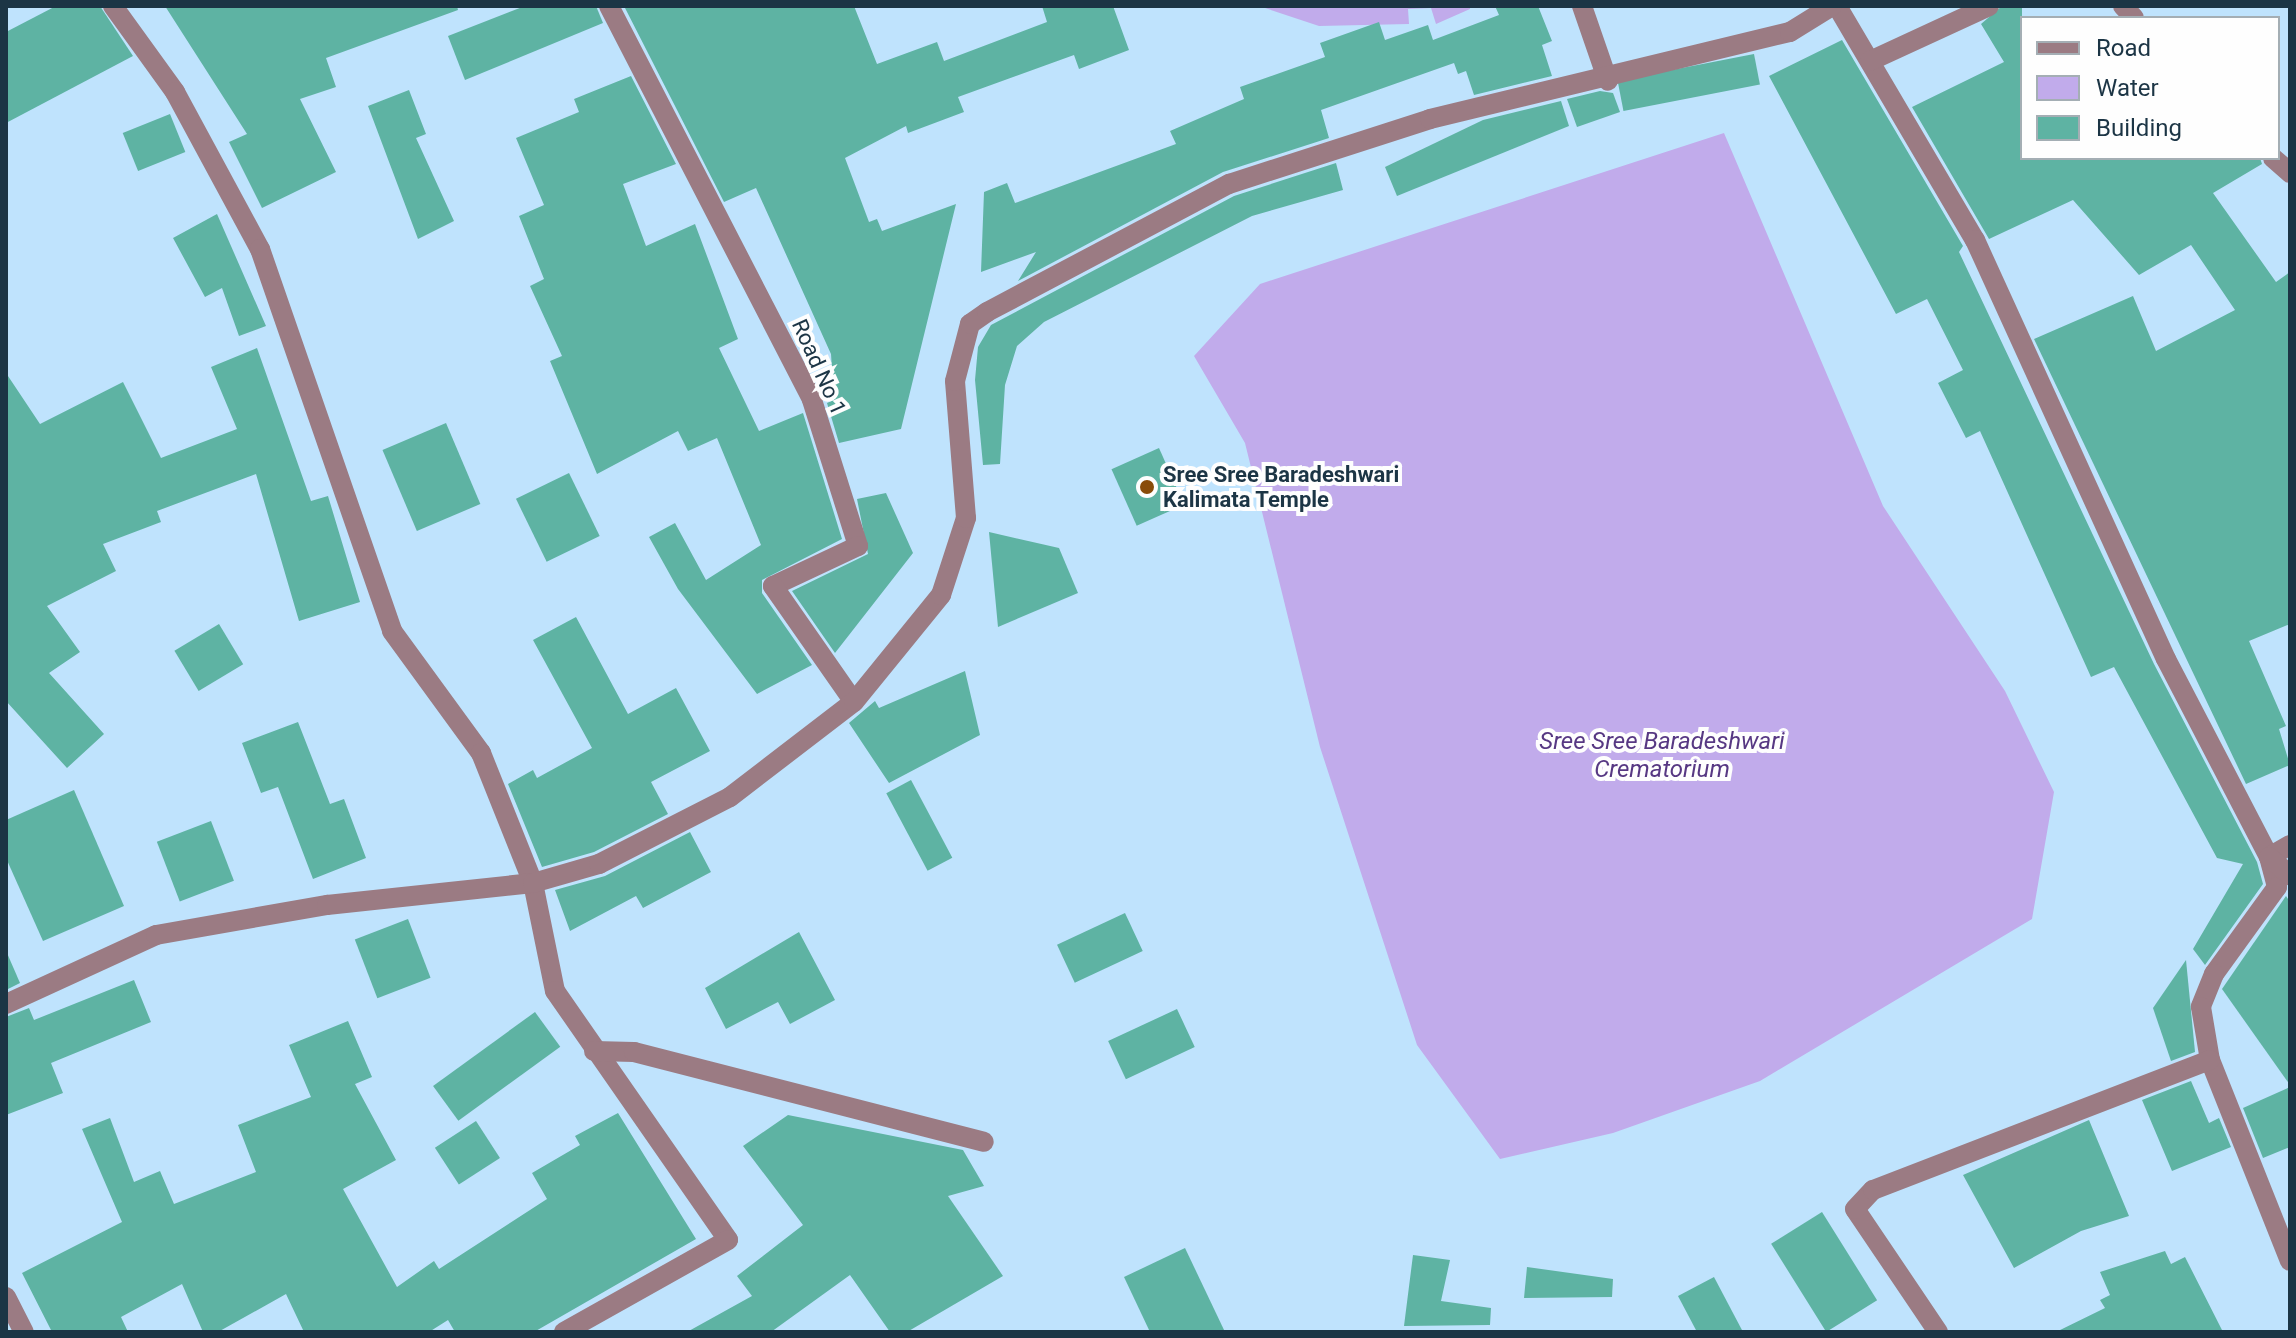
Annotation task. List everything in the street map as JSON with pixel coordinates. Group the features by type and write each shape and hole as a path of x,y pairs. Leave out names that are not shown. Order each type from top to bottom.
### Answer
{"street":[{"path":"113,6 175,92 260,249 392,631 481,753 533,883 555,991 728,1240 578,1328"},
{"name":"Road No 1","path":"609,6 812,400 858,546 773,586 854,702"},
{"path":"1582,6 1608,81"},
{"path":"6,1004 156,935 327,905 533,883 599,864 730,797 854,702 941,595 966,518 955,381 970,324 1229,184 1430,119 1608,81 1790,32 1834,6 1870,61 1975,240 2166,659 2269,857 2277,887 2214,974 2201,1007 2210,1060 2290,1261"},
{"path":"1870,61 1989,6"},
{"path":"2269,857 2290,845"},
{"path":"2269,857 2290,875"},
{"path":"594,1051 634,1052 984,1142"},
{"path":"1938,1332 1855,1209 1873,1190 2210,1060"},
{"path":"6,1297 24,1332"}],"water":[{"path":"1259,6 1470,6 1470,9 1436,24 1431,8 1408,9 1409,24 1319,26"},
{"name":"Sree Sree Baradeshwari Crematorium","path":"1724,133 1883,506 2005,691 2054,792 2032,919 1760,1081 1613,1133 1500,1159 1417,1045 1320,747 1245,443 1194,356 1260,284"}],"building":[{"path":"56,6 100,6 133,56 6,123 6,32"},
{"path":"165,6 457,6 458,10 326,58 336,87 300,99 336,172 262,208 229,142 247,134"},
{"path":"525,6 596,6 603,23 465,80 448,36"},
{"path":"624,6 854,6 877,64 937,42 944,61 1047,22 1042,6 1113,6 1129,50 1079,69 1074,55 958,97 964,112 908,133 906,126 845,158 869,222 877,219 882,231 956,204 901,429 839,443 827,403 834,400 831,354 756,188 724,202"},
{"path":"1495,6 1538,6 1552,41 1542,45 1552,76 1474,95 1466,71 1458,74 1454,63 1321,110 1329,138 1223,172 1018,281 1036,252 981,272 984,192 1007,183 1015,203 1176,144 1170,131 1244,99 1240,87 1325,57 1320,43 1379,22 1385,40 1428,25 1433,40 1499,15"},
{"path":"2002,6 2022,6 2020,160 2261,160 2262,164 2213,193 2276,282 2290,272 2290,624 2249,641 2286,726 2279,729 2290,765 2246,784 2034,339 2133,296 2156,351 2235,310 2191,245 2139,275 2073,200 1989,239 1912,107 2004,62 1981,24"},
{"path":"1842,40 1963,246 1959,252 2154,664 2257,862 2263,884 2205,965 2193,949 2243,864 2217,858 2114,667 2091,677 1980,431 1966,438 1938,383 1963,370 1927,299 1896,314 1769,76"},
{"path":"1754,54 1760,84 1623,111 1618,81"},
{"path":"631,76 676,164 623,184 646,246 695,224 738,339 719,348 759,431 803,413 842,539 762,580 762,593 812,665 757,694 678,589 649,537 675,523 706,580 761,545 717,438 688,451 678,431 597,474 550,361 562,356 530,286 544,279 519,216 544,205 516,138 579,112 574,99"},
{"path":"409,90 426,134 416,138 454,221 418,239 368,106"},
{"path":"1600,91 1613,93 1620,112 1577,127 1567,99"},
{"path":"1561,101 1569,126 1397,196 1385,167 1483,120"},
{"path":"170,114 185,152 138,171 123,133"},
{"path":"1336,163 1343,190 1252,216 1044,322 1017,346 1005,385 1000,464 983,465 975,380 978,347 991,325 1234,196"},
{"path":"217,214 266,326 239,336 222,288 205,297 173,238"},
{"path":"257,348 311,501 328,496 360,602 299,621 256,474 157,511 161,522 103,544 116,571 47,606 80,652 49,673 104,734 67,768 6,701 6,373 40,424 123,382 161,458 237,429 211,367"},
{"path":"446,423 480,504 417,531 382,450"},
{"name":"Sree Sree Baradeshwari Kalimata Temple","path":"1159,448 1184,505 1137,526 1111,469"},
{"path":"569,473 600,536 547,562 516,499"},
{"path":"886,493 913,553 835,653 792,591 868,554 857,499"},
{"path":"989,532 1059,548 1078,593 998,627"},
{"path":"576,617 628,714 676,688 710,751 651,782 668,814 594,852 542,867 508,784 533,770 537,778 592,748 533,640"},
{"path":"219,624 243,664 199,691 174,651"},
{"path":"965,671 980,735 889,783 849,723 875,701 879,708"},
{"path":"298,722 330,804 344,799 366,858 313,879 278,787 261,793 242,743"},
{"path":"911,780 952,858 928,871 886,793"},
{"path":"74,790 124,906 43,941 6,858 6,820"},
{"path":"211,821 234,881 180,902 157,842"},
{"path":"690,832 711,872 643,908 636,896 570,931 555,890 605,876"},
{"path":"2286,896 2290,902 2290,1085 2222,989"},
{"path":"1125,913 1143,951 1075,983 1057,945"},
{"path":"408,919 431,978 377,998 355,939"},
{"path":"799,932 835,1000 790,1024 778,1002 726,1029 705,988"},
{"path":"6,954 20,983 6,990"},
{"path":"2186,960 2195,1052 2171,1061 2153,1008"},
{"path":"134,980 151,1022 51,1063 63,1093 6,1115 6,1017 29,1008 34,1020"},
{"path":"1177,1009 1195,1047 1126,1079 1108,1041"},
{"path":"535,1012 560,1047 458,1121 433,1086"},
{"path":"348,1021 372,1077 355,1084 396,1160 343,1189 397,1287 434,1261 439,1269 547,1199 532,1173 580,1145 575,1136 618,1113 696,1239 534,1332 455,1332 448,1320 429,1332 304,1332 286,1294 218,1332 203,1332 182,1284 121,1317 128,1332 52,1332 22,1273 122,1222 82,1129 110,1118 134,1182 160,1171 174,1204 256,1172 238,1125 311,1097 289,1045"},
{"path":"2191,1081 2209,1123 2219,1118 2231,1147 2172,1171 2142,1100"},
{"path":"2290,1087 2290,1147 2263,1158 2243,1108"},
{"path":"788,1115 963,1150 984,1186 948,1196 1003,1276 907,1332 890,1332 850,1275 771,1332 687,1332 752,1296 737,1276 803,1225 743,1146"},
{"path":"2089,1120 2129,1216 2081,1231 2014,1268 1963,1175"},
{"path":"476,1121 500,1158 459,1185 435,1148"},
{"path":"1822,1212 1877,1300 1826,1332 1771,1244"},
{"path":"1185,1248 1225,1332 1150,1332 1124,1277"},
{"path":"2165,1251 2171,1264 2185,1257 2223,1332 2056,1332 2105,1308 2100,1300 2110,1295 2100,1272"},
{"path":"1413,1255 1450,1260 1441,1301 1491,1308 1490,1325 1404,1326"},
{"path":"1527,1267 1613,1279 1612,1297 1524,1298"},
{"path":"1714,1277 1743,1332 1697,1332 1678,1296"}],"place":[{"name":"Sree Sree Baradeshwari Kalimata Temple","path":"1147,487"}]}
